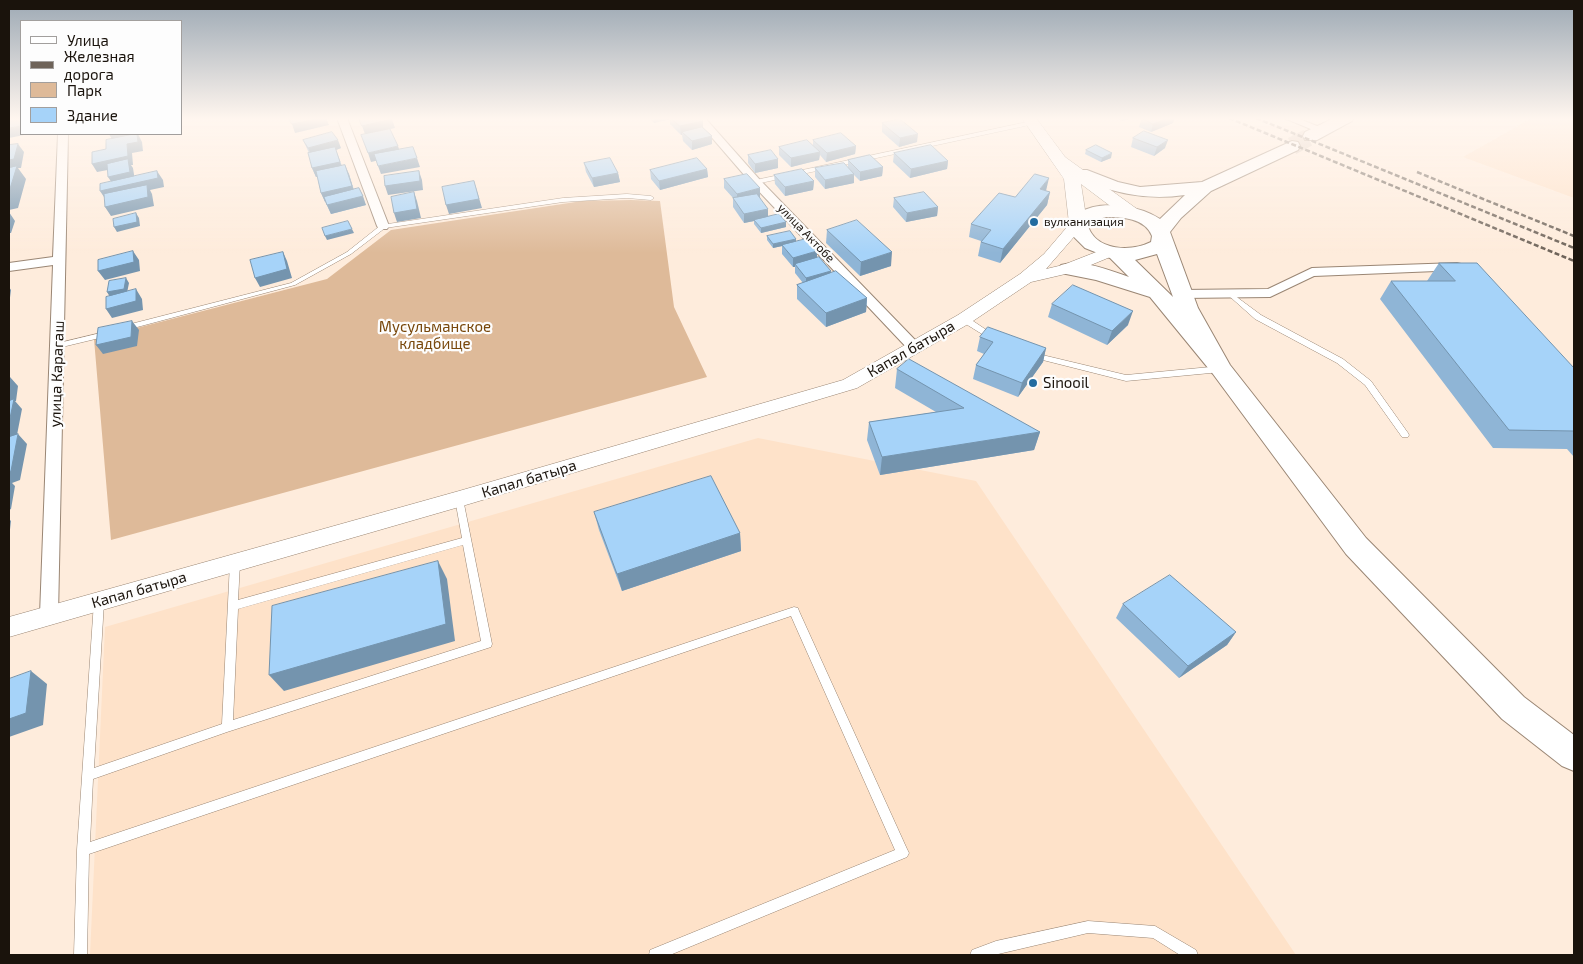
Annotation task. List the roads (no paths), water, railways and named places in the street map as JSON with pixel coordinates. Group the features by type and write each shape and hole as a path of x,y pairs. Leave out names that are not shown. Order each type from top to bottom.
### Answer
{"main road":[{"path":"1061,163 1072,179 1078,230 1082,238 1091,245 1113,253 1143,254 1154,250 1160,245 1161,235 1174,214 1206,187"},
{"path":"1064,163 1082,174 1132,213 1154,224 1161,235 1186,308 1221,369"},
{"path":"1078,223 1093,212 1105,210 1132,213 1206,187 1256,163"},
{"path":"1082,174 1113,186 1140,192 1176,191 1206,187"},
{"path":"1174,273 1185,206"},
{"path":"1113,253 1159,294 1221,369 1356,546 1513,708 1574,755"},
{"path":"1068,269 1100,274 1159,294"}],"street":[{"name":"улица Карагаш","path":"49,615 58,346 62,163"},
{"path":"359,163 383,226"},
{"name":"улица Актобе","path":"739,163 914,347"},
{"name":"Капал батыра","path":"9,627 459,499 850,384 964,319 1026,278 1050,257 1078,223"},
{"name":"Капал батыра","path":"1026,278 1068,269 1113,253"},
{"path":"9,267 60,260"},
{"path":"1182,294 1270,293 1312,272 1462,267 1469,274"}],"lane":[{"path":"756,182 840,163"},
{"path":"58,346 293,284 349,253 383,226 563,200 627,196 651,198"},
{"path":"1230,294 1258,316 1340,361 1368,383 1406,435"},
{"path":"964,319 1003,342"},
{"path":"1029,354 1126,378 1221,369"},
{"path":"89,775 227,727 487,644 459,499"},
{"path":"233,606 467,540"},
{"path":"227,727 235,563"},
{"path":"80,955 83,850 99,602"},
{"path":"83,850 794,610 903,853 655,955"},
{"path":"977,955 996,948 1088,928 1155,932 1191,955"}],"railway":[{"path":"1338,163 1574,261"},
{"path":"1366,163 1574,248"},
{"path":"1417,172 1574,236"}],"place":[{"name":"вулканизация","path":"1034,222"},
{"name":"Sinooil","path":"1033,383"}],"park label":[{"name":"Мусульманское кладбище","path":"435,336"}]}
